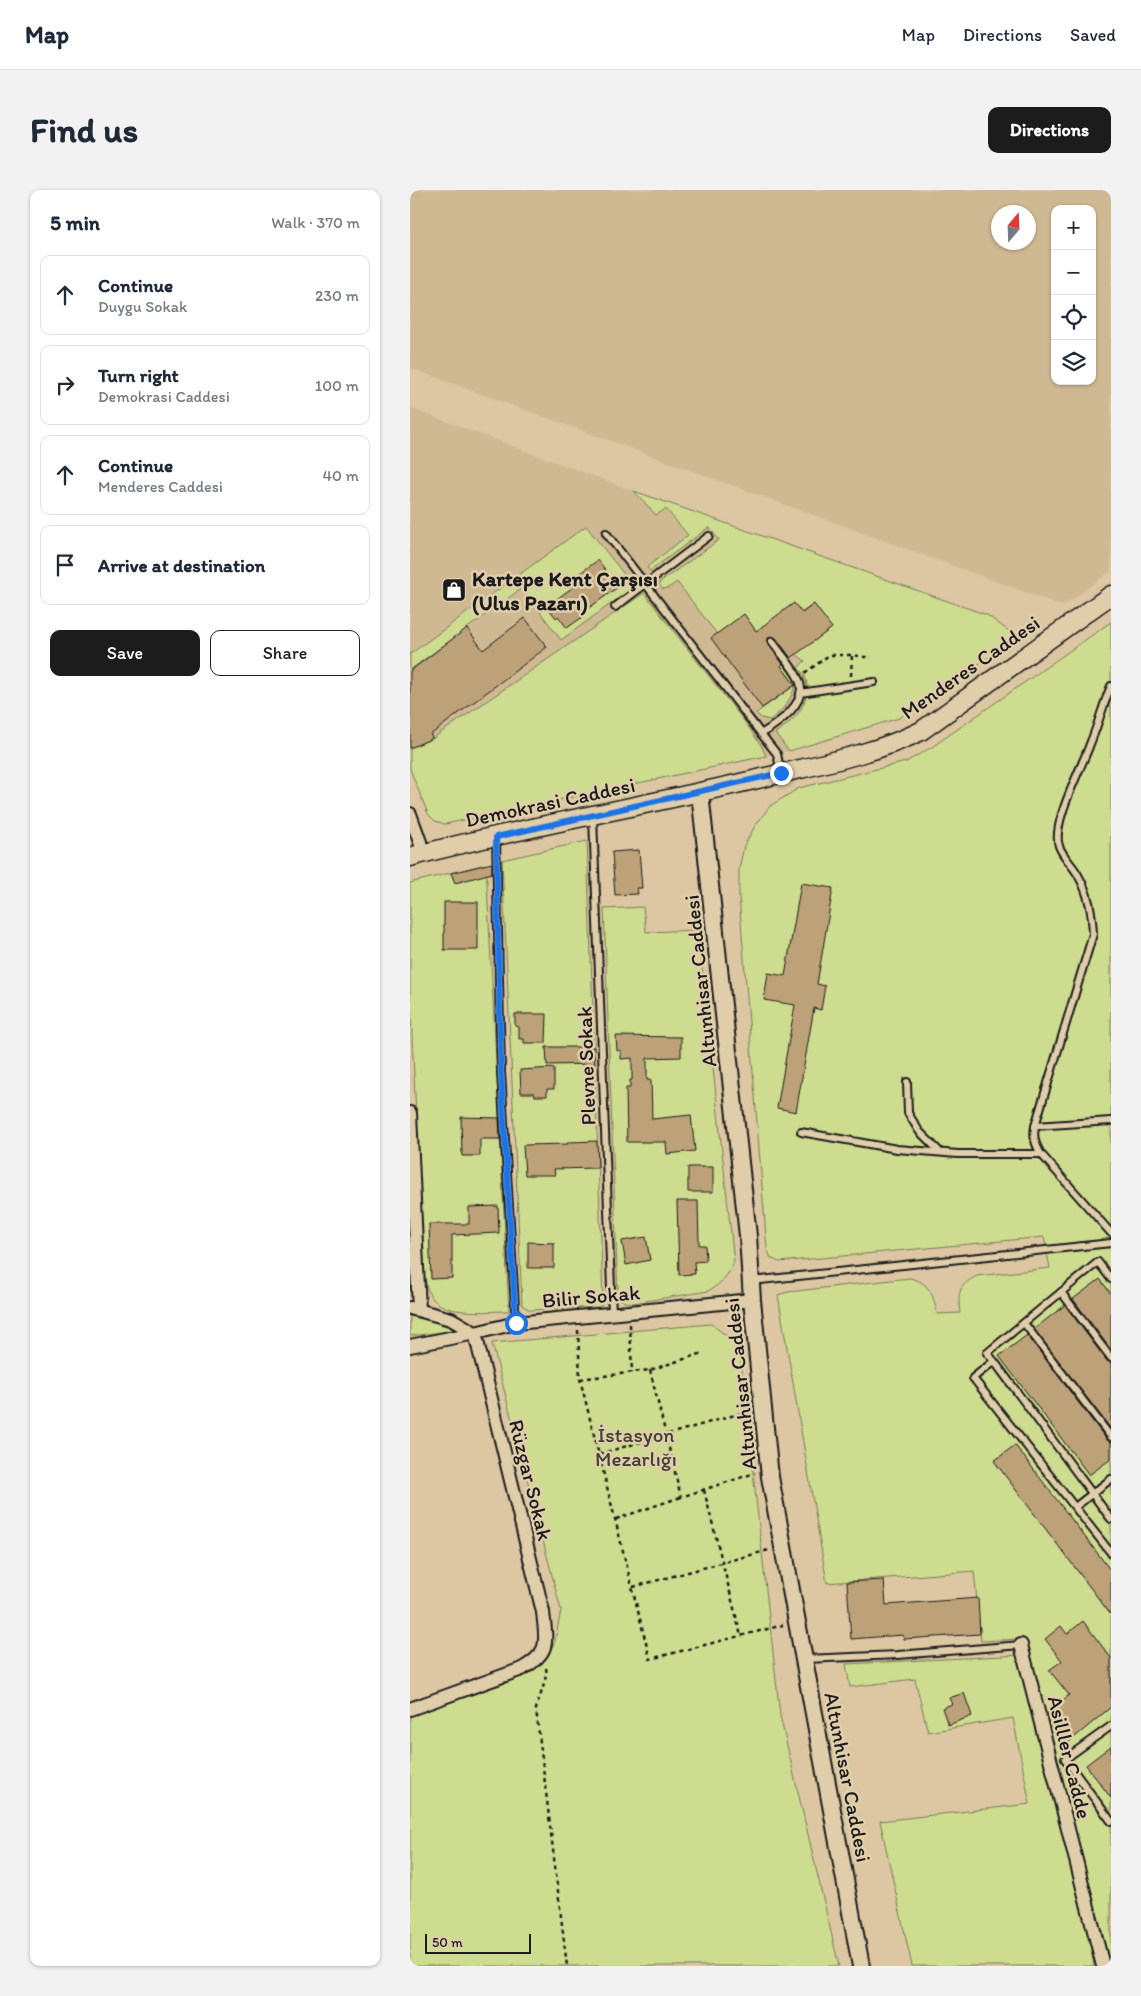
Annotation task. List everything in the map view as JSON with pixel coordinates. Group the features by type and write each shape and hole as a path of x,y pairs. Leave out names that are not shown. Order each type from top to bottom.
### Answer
{"main road":[{"name":"Menderes Caddesi","path":"700,792 781,773 901,740 921,730 1111,595"},
{"name":"Demokrasi Caddesi","path":"417,855 700,792"}],"street":[{"name":"Altunhisar Caddesi","path":"700,792 745,1207 752,1300 769,1469 861,1966"},
{"path":"410,814 417,855"},
{"path":"410,1114 414,1309 451,1319 475,1334"},
{"name":"Bilir Sokak","path":"410,1346 475,1334 516,1323 752,1300"},
{"name":"Rüzgar Sokak","path":"475,1334 543,1612 544,1650 538,1658"},
{"name":"Asilller Cadde","path":"1021,1645 1103,1966"},
{"path":"410,1709 522,1669 538,1658"}],"lane":[{"path":"606,533 776,754 781,773"},
{"path":"615,607 709,536"},
{"path":"761,734 784,719 800,694 798,678 772,641"},
{"path":"800,694 874,682"},
{"path":"1111,686 1091,744 1063,811 1058,831 1059,845 1078,874 1088,896 1092,913 1093,934 1033,1135 1041,1154 1111,1233"},
{"name":"Plevne Sokak","path":"593,815 612,1315"},
{"path":"496,837 501,1072 516,1323"},
{"path":"907,1082 908,1113 919,1132 940,1152"},
{"path":"1035,1126 1111,1121"},
{"path":"800,1132 896,1149 1041,1154"},
{"path":"751,1281 1111,1243"},
{"path":"1111,1279 1098,1262 987,1352 1111,1519"},
{"path":"1061,1292 1111,1358"},
{"path":"1024,1323 1111,1437"},
{"path":"994,1361 973,1378 1111,1553"},
{"path":"1075,1507 1111,1479"},
{"path":"804,1659 898,1655 1021,1645"},
{"path":"1110,1730 1065,1759 1111,1821"}],"path":[{"path":"798,678 830,655 852,654 871,658"},
{"path":"850,686 852,654"},
{"path":"629,1313 632,1372"},
{"path":"577,1318 580,1379 650,1659 797,1622"},
{"path":"580,1379 650,1370 703,1353"},
{"path":"650,1370 681,1497"},
{"path":"599,1454 763,1407"},
{"path":"615,1519 769,1469"},
{"path":"704,1490 741,1636"},
{"path":"632,1587 783,1546"},
{"path":"538,1658 547,1670 536,1708 567,1966"}],"shaded area":[{"path":"410,190 1111,190 1111,571 1063,606 410,368"},
{"path":"410,408 634,491 987,615 1014,635 1008,644 899,718 789,751 445,824 435,821 428,814 410,769"}],"green space":[{"path":"634,491 987,615 1014,635 1008,644 899,718 789,751 775,733 797,715 806,697 806,680 798,668 805,661 796,654 831,628 814,604 765,638 796,682 795,685 744,615 717,634 677,582 663,589 659,585 660,582 719,540 709,527 650,571 647,567 688,535 666,509 656,515"},
{"path":"586,526 634,587 561,640 522,588 410,670 410,654"},
{"path":"644,593 744,721 761,745 766,756 445,824 435,821 428,814 410,769 410,748 433,738"},
{"path":"1111,622 1111,1966 1102,1966 1087,1929 1094,1966 912,1966 880,1821 1030,1804 1013,1718 928,1732 915,1679 850,1687 846,1664 1023,1655 1020,1639 981,1641 974,1571 827,1583 778,1295 788,1292 909,1278 926,1286 932,1295 937,1314 960,1313 960,1291 966,1283 977,1276 1050,1268 1044,1237 779,1262 771,1258 767,1249 739,896 739,869 744,846 755,826 770,806 799,788 906,762 932,747"},
{"path":"795,685 790,699 779,712 770,720 761,718 756,713"},
{"path":"587,841 603,1301 600,1307 530,1310 522,1305 502,860"},
{"path":"486,864 509,1311 480,1312 458,1310 439,1304 429,1293 424,1273 410,996 410,883"},
{"path":"643,907 646,932 698,930 734,1262 724,1279 708,1291 633,1303 624,1302 618,1296 604,909"},
{"path":"410,1316 423,1318 457,1330 410,1336"},
{"name":"İstasyon Mezarlığı","path":"711,1324 739,1345 780,1716 839,1966 410,1966 410,1714 527,1672 547,1658 555,1641 561,1610 492,1343"}],"building":[{"path":"598,560 618,587 582,613 584,616 567,628 547,606 576,585 572,579"},
{"path":"794,603 802,613 814,604 832,628 791,658 776,638 769,637 768,644 783,664 781,666 795,685 762,708 711,638 744,614 756,631"},
{"path":"525,618 547,647 430,735 433,738 410,748 410,671 467,628 483,650"},
{"path":"639,850 642,888 637,888 638,894 615,895 612,852"},
{"path":"492,863 492,873 455,883 451,873"},
{"path":"801,883 833,888 817,984 825,986 821,1010 814,1008 796,1112 777,1108 795,1005 764,1000 768,973 785,976"},
{"path":"444,902 478,902 478,950 444,950"},
{"path":"515,1014 547,1014 546,1043 524,1043 524,1039 519,1039 519,1027 515,1026"},
{"path":"616,1036 681,1037 681,1057 647,1058 647,1080 651,1080 652,1119 691,1115 695,1151 667,1154 666,1142 627,1142 626,1088 630,1088 630,1080 632,1080 632,1058 621,1059 621,1050 617,1051"},
{"path":"546,1047 594,1047 595,1064 547,1065"},
{"path":"554,1068 554,1089 547,1089 547,1096 521,1093 520,1070"},
{"path":"461,1117 499,1118 500,1139 480,1139 480,1156 462,1156"},
{"path":"597,1141 598,1168 554,1169 555,1175 525,1175 523,1145"},
{"path":"688,1167 713,1167 713,1192 688,1192"},
{"path":"677,1201 698,1201 699,1245 705,1245 706,1261 694,1262 695,1274 679,1275"},
{"path":"498,1206 499,1233 452,1235 452,1278 431,1279 429,1224 469,1224 469,1207"},
{"path":"646,1237 650,1260 626,1265 622,1241"},
{"path":"528,1242 554,1243 554,1268 528,1268"},
{"path":"1100,1279 1111,1294 1111,1350 1073,1299"},
{"path":"1065,1305 1107,1361 1111,1363 1111,1429 1034,1329"},
{"path":"1027,1335 1107,1440 1111,1442 1111,1459 1089,1475 999,1356"},
{"path":"1015,1445 1111,1571 1111,1615 994,1461"},
{"path":"884,1580 886,1605 978,1598 980,1634 904,1639 903,1635 851,1639 847,1582"},
{"path":"1083,1621 1111,1658 1111,1707 1069,1742 1048,1717 1047,1713 1069,1695 1049,1670 1062,1661 1045,1639 1061,1626 1067,1634"},
{"path":"964,1693 972,1716 948,1725 942,1708 952,1704 949,1698"},
{"path":"1111,1746 1111,1798 1086,1765"}],"place":[{"name":"Kartepe Kent Çarşısı (Ulus Pazarı)","path":"454,590"}],"route":[{"path":"516,1323 501,1072 496,837 781,773"}]}
